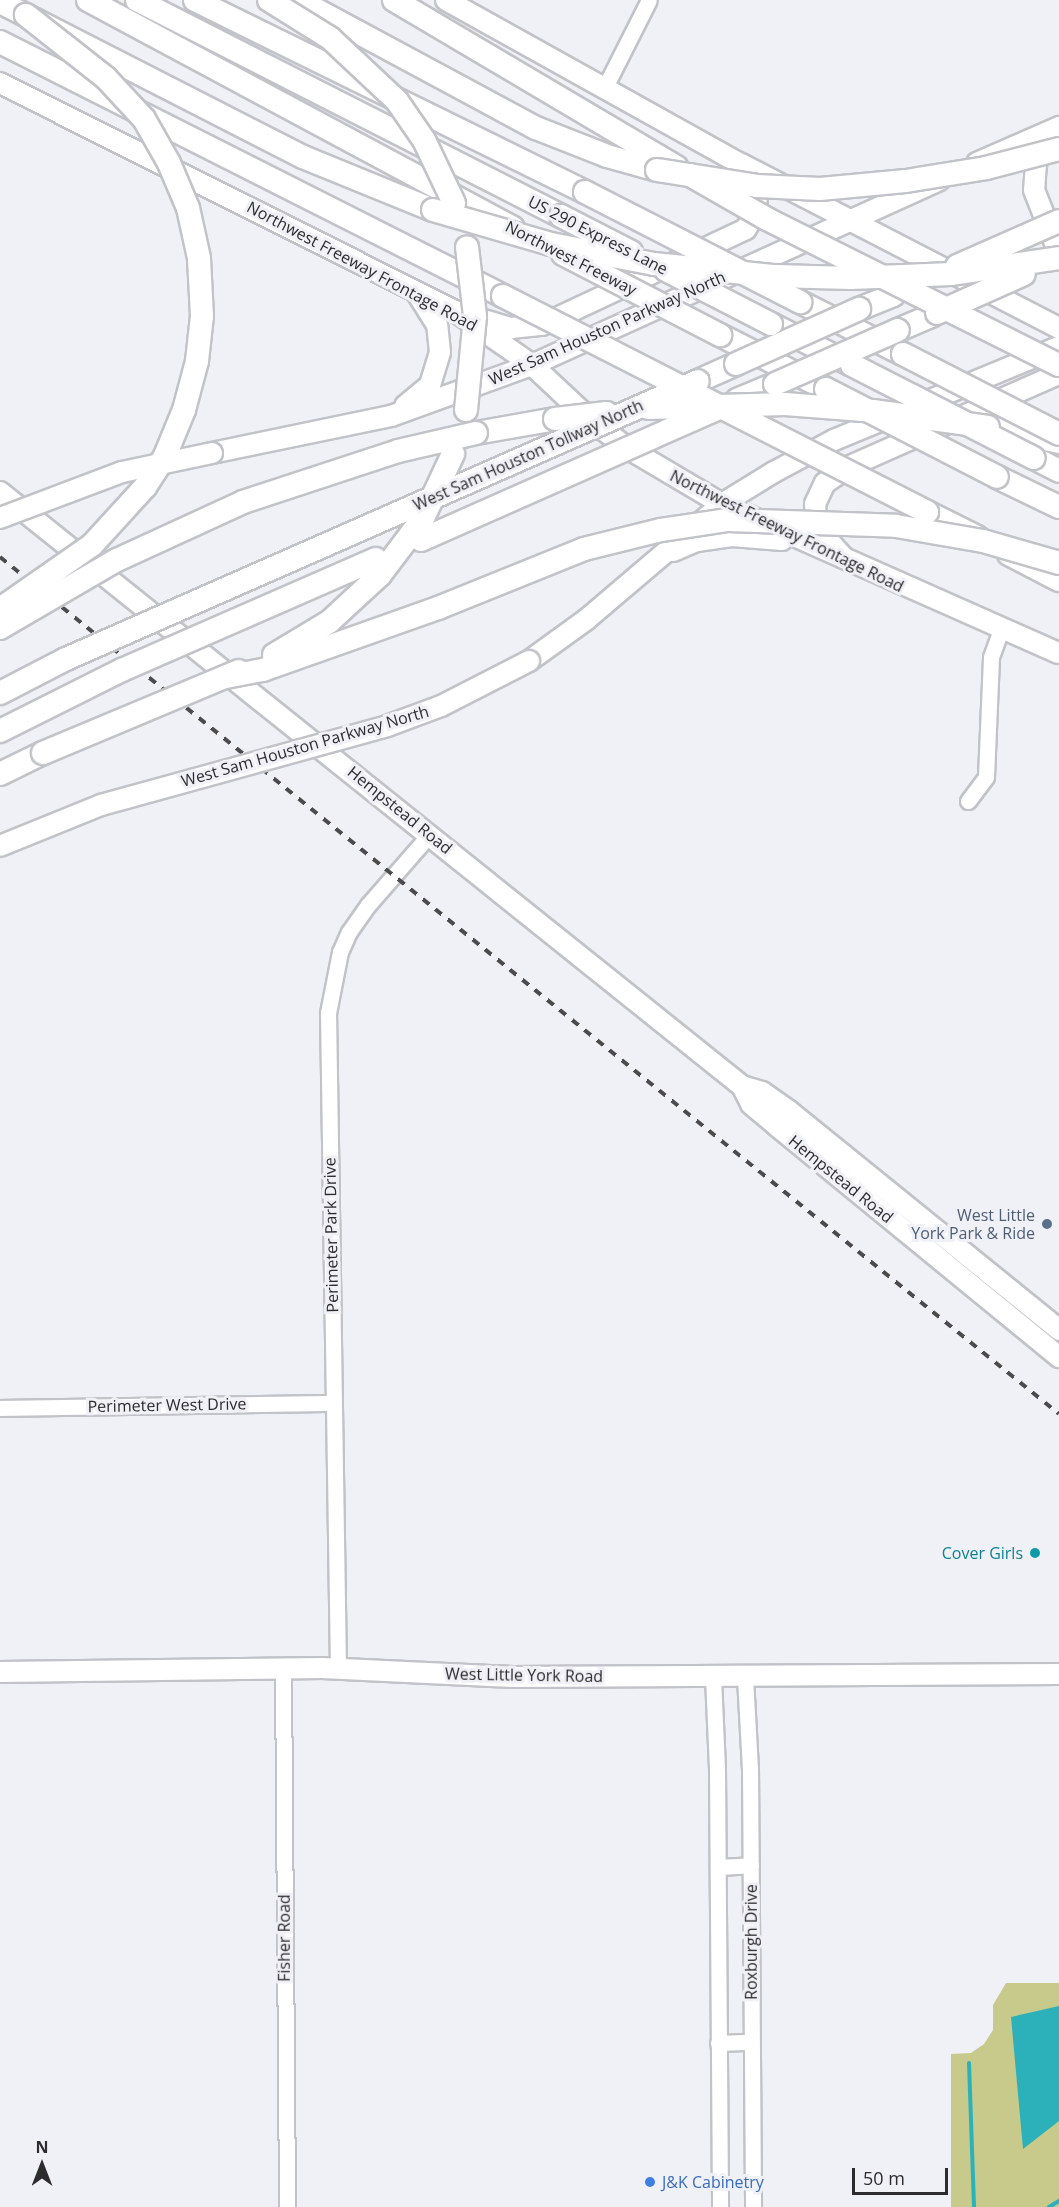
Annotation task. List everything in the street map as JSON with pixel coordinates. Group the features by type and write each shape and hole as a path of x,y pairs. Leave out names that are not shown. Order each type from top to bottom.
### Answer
{"highway":[{"name":"Northwest Freeway","path":"88,0 533,238 1059,507"},
{"name":"US 290 Express Lane","path":"137,0 1059,471"},
{"path":"195,0 585,192 1059,434"},
{"path":"0,774 289,647 329,621 364,591 410,538 434,497 457,443 471,387 475,340 467,248 454,203 424,140 397,101 348,53 269,0"},
{"path":"298,0 536,128 607,156 674,175 757,186 820,189 975,170 1057,135"},
{"path":"376,0 435,25"},
{"path":"394,0 767,219 1059,367"},
{"path":"0,2 64,31 346,175 434,210 551,244 654,264 786,276 951,274 1059,259"},
{"path":"0,609 92,545 145,487 165,456 184,410 197,361 202,316 196,248 188,208 169,163 144,119 106,78 26,15"},
{"path":"5,46 1059,580"},
{"name":"West Sam Houston Tollway North","path":"0,693 66,659 1059,221"},
{"name":"West Sam Houston Tollway North","path":"0,731 122,670 1059,259"},
{"path":"0,628 117,560 243,502 398,451 542,421 690,405 785,404 969,423 1059,442"},
{"path":"226,676 262,670 438,608 584,549 662,530 728,520 896,526 983,541 1059,563"}],"main road":[{"path":"446,0 741,164 1059,328"},
{"name":"Northwest Freeway Frontage Road","path":"0,82 455,311 532,365 629,448 722,504 1001,630 1059,653"},
{"name":"West Sam Houston Parkway North","path":"0,518 122,472 391,416 532,365 849,220 1057,135"},
{"path":"1057,135 1036,163 1034,190 1059,253"},
{"path":"455,311 511,328 542,325 746,229 756,211 757,194 741,164"},
{"path":"391,416 430,385 440,352 437,325 415,290"},
{"name":"West Sam Houston Parkway North","path":"0,846 101,805 387,726 441,706 529,661 587,619 654,559 722,504 834,440 1059,347"},
{"path":"850,563 824,536 816,521 815,504 825,483 850,466 1059,374"},
{"name":"Hempstead Road","path":"0,492 742,1086 762,1092 789,1112 1059,1330"},
{"path":"654,559 697,541 732,536 805,543"},
{"name":"Hempstead Road","path":"742,1086 751,1104 1059,1357"},
{"name":"West Little York Road","path":"0,1672 338,1669 512,1677 745,1677 1055,1672"}],"street":[{"path":"605,87 649,0"},
{"path":"968,801 986,777 991,657 1001,630"},
{"name":"Perimeter Park Drive","path":"338,1669 330,998 340,952 350,932 368,905 430,834"},
{"name":"Perimeter West Drive","path":"0,1408 334,1402"},
{"name":"Fisher Road","path":"282,1669 287,2207"},
{"name":"Roxburgh Drive","path":"712,1677 718,1867 720,2207"},
{"name":"Roxburgh Drive","path":"745,1677 751,1865 753,2207"},
{"path":"718,1867 751,1865"},
{"path":"718,2043 751,2042"}],"green space":[{"path":"1006,1983 1059,1983 1059,2207 951,2207 951,2054 971,2053 984,2044 993,2030 993,2005"}],"water":[{"path":"1059,2006 1059,2121 1023,2149 1011,2017"}],"waterway":[{"path":"969,2063 974,2207"},
{"path":"1049,2207 1059,2201"}],"railway":[{"path":"0,557 1059,1414"}],"place":[{"name":"West Little York Park & Ride","path":"1047,1224"},
{"name":"Cover Girls","path":"1035,1553"},
{"name":"J&K Cabinetry","path":"650,2182"}]}
